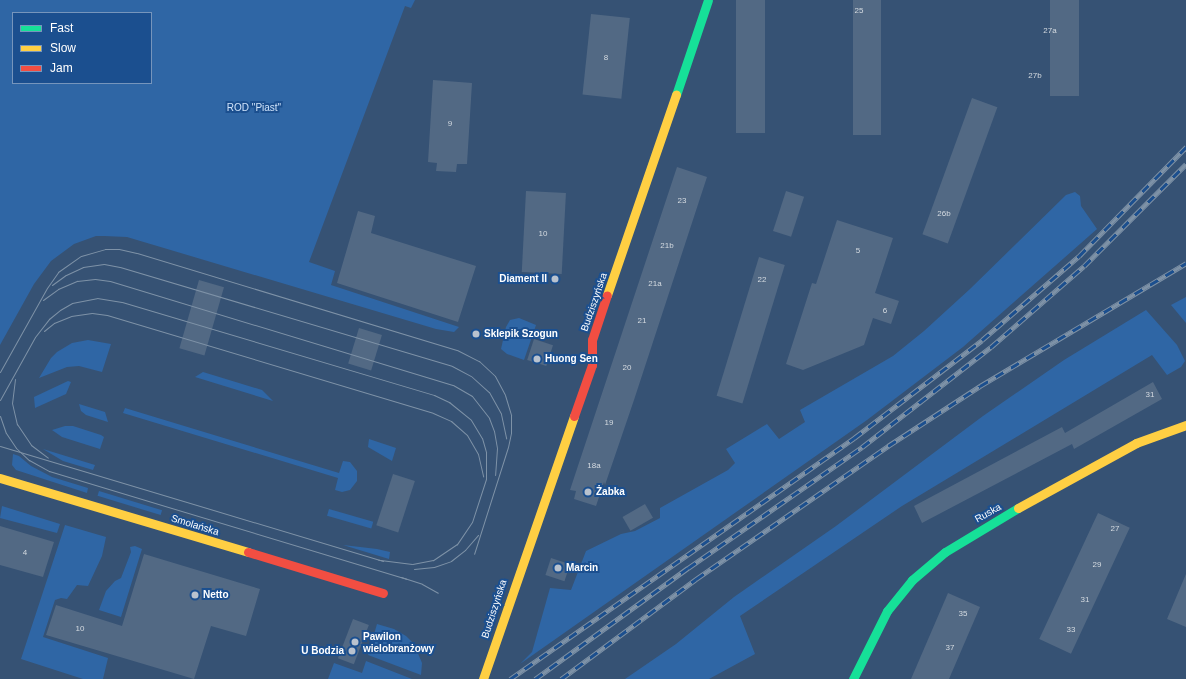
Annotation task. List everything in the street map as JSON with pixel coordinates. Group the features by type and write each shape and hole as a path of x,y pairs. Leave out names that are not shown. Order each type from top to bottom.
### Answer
{"street":[{"name":"Budziszyńska","path":"483,679 500,626 592,365 592,340 708,0"},
{"name":"Ruska","path":"853,679 887,611 912,580 939,556 961,541 1136,443 1186,425"},
{"name":"Smolańska","path":"0,478 384,593"}],"green space":[{"name":"ROD \"Piast\"","path":"0,0 415,0 411,8 405,6 309,262 335,271 331,285 459,327 454,332 436,329 127,237 96,236 74,244 51,261 34,284 0,345"},
{"path":"1075,192 1080,196 1081,206 1097,229 963,347 867,420 520,664 532,652 550,588 571,590 586,551 621,534 635,531 660,518 660,508 728,470 735,463 726,449 767,424 779,439 805,422 800,410 893,356 924,331 970,289 1066,195"},
{"path":"1186,297 1186,323 1171,305"},
{"path":"1146,310 1177,345 1185,361 1181,367 1167,375 1152,355 902,506 740,616 755,654 709,679 625,679 676,644 734,597 836,526 983,416 1064,360"},
{"path":"519,318 536,325 524,360 507,354 501,349 506,327 510,320"},
{"path":"88,340 111,344 102,372 79,366 67,367 39,378 51,358 57,352 72,343"},
{"path":"203,372 262,390 273,401 195,377"},
{"path":"68,381 71,382 66,394 35,408 34,397"},
{"path":"79,404 105,412 108,422 86,415 81,411"},
{"path":"125,408 339,473 343,461 350,462 357,471 357,481 350,490 342,492 335,490 338,478 123,413"},
{"path":"65,426 73,426 101,435 104,437 100,449 62,437 52,430"},
{"path":"369,439 396,448 392,461 368,447"},
{"path":"43,449 95,465 93,470 63,461"},
{"path":"13,454 19,456 31,466 52,477 88,488 87,493 16,470 12,465"},
{"path":"99,491 162,510 161,515 98,496"},
{"path":"2,506 60,524 57,533 0,518"},
{"path":"329,509 373,522 371,528 327,516"},
{"path":"65,525 106,537 102,556 88,586 77,585 67,599 61,598 55,600 43,637 108,658 103,679 83,679 21,659"},
{"path":"343,545 390,552 389,559"},
{"path":"135,546 142,549 121,617 99,610 106,591 115,581 121,578 131,552 130,547"},
{"path":"377,624 394,629 406,636 414,644 422,663 421,675 368,655"},
{"path":"366,661 412,679 328,679 334,663 362,673"}],"building":[{"path":"736,0 765,0 765,133 736,133"},
{"path":"853,0 881,0 881,135 853,135"},
{"path":"1050,0 1079,0 1079,96 1050,96"},
{"path":"591,14 630,18 621,99 583,95"},
{"path":"433,80 472,83 467,164 457,164 456,172 436,171 437,163 428,162"},
{"path":"972,98 997,107 948,243 922,234"},
{"path":"677,167 707,177 634,400 605,485 604,482 596,506 574,499 576,491 570,490"},
{"path":"526,191 566,193 562,274 522,272"},
{"path":"786,191 804,197 791,237 773,231"},
{"path":"358,211 375,216 371,233 476,266 458,322 337,283"},
{"path":"837,220 893,238 875,293 899,301 891,324 873,318 864,345 803,370 786,364 812,283 816,284"},
{"path":"759,257 785,265 742,404 717,396"},
{"path":"199,280 224,287 204,355 179,348"},
{"path":"359,328 382,335 371,370 348,363"},
{"path":"534,339 553,345 546,366 527,360"},
{"path":"1153,382 1162,399 1074,449 1072,444 922,523 914,506 1062,427 1065,433"},
{"path":"393,474 415,481 398,532 376,525"},
{"path":"645,504 653,518 630,531 622,517"},
{"path":"1098,513 1130,528 1071,654 1039,639"},
{"path":"0,526 54,542 43,577 0,565"},
{"path":"144,554 260,589 246,636 211,626 194,679 46,635 56,605 122,626"},
{"name":"Marcin","path":"551,558 570,564 564,581 545,575"},
{"path":"1186,574 1186,627 1167,619"},
{"path":"948,593 980,607 949,679 911,679"},
{"name":"Pawilon wielobranżowy","path":"353,619 369,625 354,664 338,658"}],"tram line":[{"path":"0,372 47,288 58,272 81,256 105,249 119,249 137,253 457,350 479,361 495,376 505,395 511,415 511,433 508,447 474,554"},
{"path":"52,285 66,275 83,267 104,264 120,267 452,366 471,376 489,392 501,414 506,438"},
{"path":"43,300 58,289 77,281 95,279 110,281 453,385 472,396 489,418 494,431 497,448 495,475"},
{"path":"0,400 35,337 49,319 72,303 97,298 122,302 434,395 449,402 471,420 482,438 486,452 486,479 472,522 457,544 433,560 412,564 378,560"},
{"path":"44,331 54,323 71,316 92,313 107,315 433,413 451,421 467,435 478,454 483,476"},
{"path":"15,379 12,403 17,424 31,445 48,458"},
{"path":"0,416 6,433 16,448 29,460 49,471 406,579"},
{"path":"0,446 383,561"},
{"path":"414,569 434,567 451,561 465,550 478,535"},
{"path":"401,577 422,584 438,593"}],"railway":[{"path":"510,679 854,438 982,340 1079,256 1186,147"},
{"path":"535,679 688,568 862,447 991,347 1084,266 1186,164"},
{"path":"561,679 696,579 888,446 980,386 1186,263"}],"traffic: fast":[{"path":"676,95 708,0"},
{"path":"853,679 887,611 912,580 945,552 1018,508"}],"traffic: slow":[{"path":"607,295 676,95"},
{"path":"483,679 574,416"},
{"path":"1018,508 1136,443 1186,425"},
{"path":"0,478 248,552"}],"traffic: jam":[{"path":"574,416 592,365 592,340 607,295"},
{"path":"248,552 383,593"}],"place":[{"name":"Diament II","path":"555,279"},
{"name":"Sklepik Szogun","path":"476,334"},
{"name":"Huong Sen","path":"537,359"},
{"name":"Żabka","path":"588,492"},
{"name":"Marcin","path":"558,568"},
{"name":"Netto","path":"195,595"},
{"name":"Pawilon wielobranżowy","path":"355,642"},
{"name":"U Bodzia","path":"352,651"}]}
